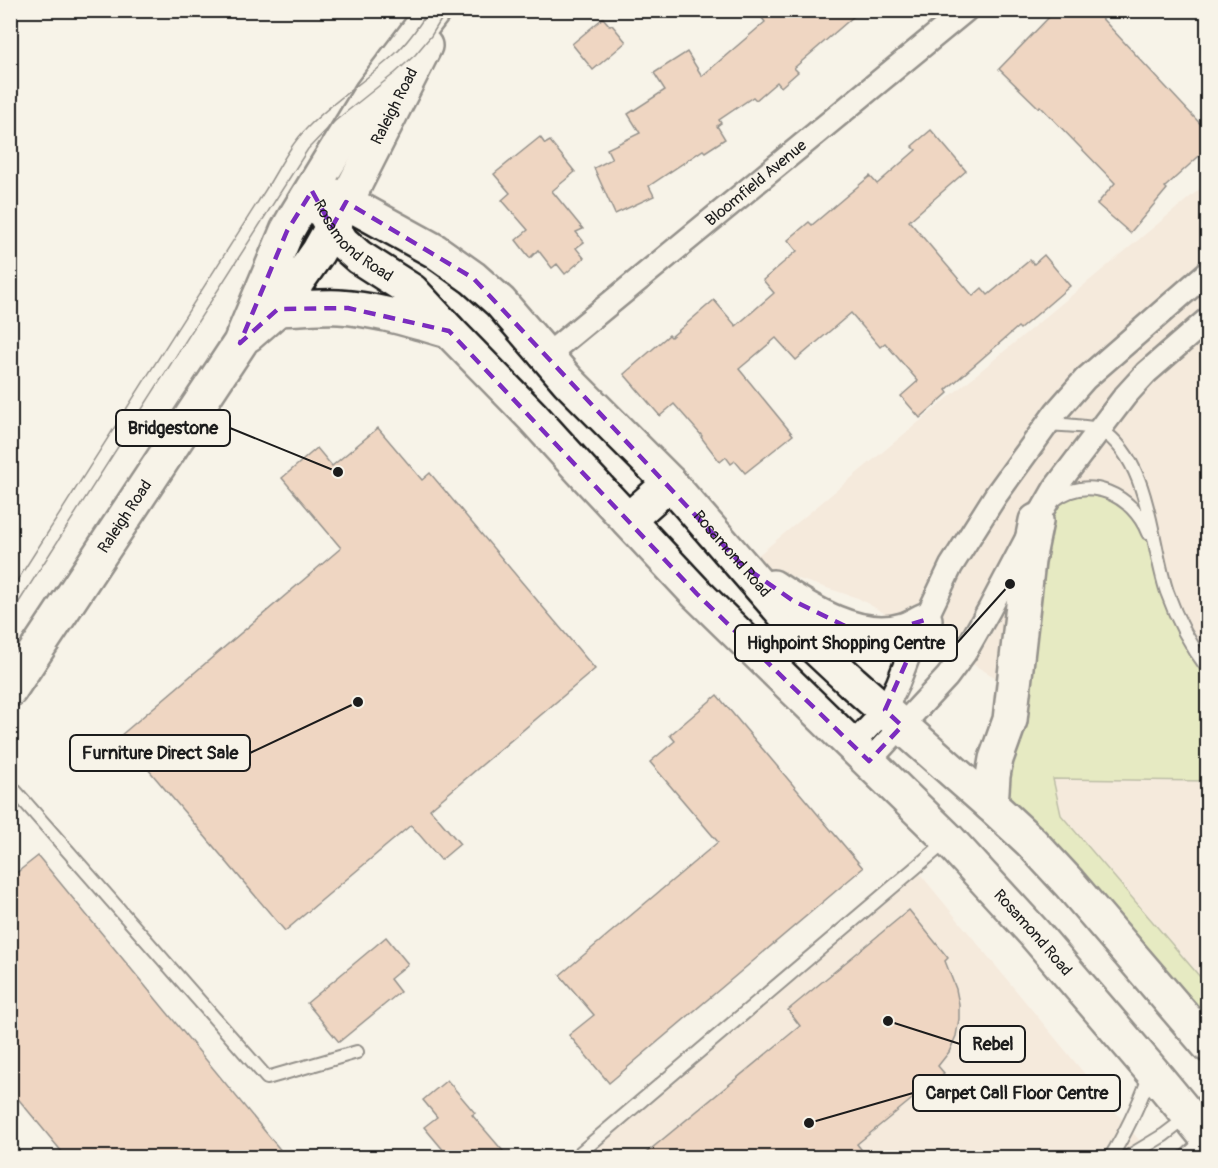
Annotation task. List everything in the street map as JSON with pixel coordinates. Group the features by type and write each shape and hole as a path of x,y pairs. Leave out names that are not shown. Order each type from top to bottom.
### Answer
{"street":[{"name":"Raleigh Road","path":"10,690 240,343 295,217 365,102 434,10"},
{"name":"Raleigh Road","path":"240,343 278,309 318,252 443,10"},
{"name":"Bloomfield Avenue","path":"546,356 966,10"},
{"name":"Rosamond Road","path":"312,191 328,194 339,214 342,242 355,254 412,291 697,594 948,839 1034,933 1151,1070 1200,1132"},
{"name":"Rosamond Road","path":"339,214 435,251 473,278 500,302 568,381 670,483 805,638 1031,842 1208,1045"},
{"path":"893,718 898,683 910,652 951,566 996,495 1047,424 1085,379 1208,272"},
{"path":"278,309 338,307 354,309 397,317 449,331"},
{"path":"860,753 893,718 947,676 964,654 1055,488 1125,396 1146,373 1203,325"},
{"path":"532,416 568,381"},
{"path":"628,520 670,483"},
{"path":"991,805 996,759 1010,720 1028,561 1036,521"},
{"path":"742,565 792,600 845,626 870,632 886,632 903,630 925,620"}],"lane":[{"path":"1047,424 1100,429 1118,446 1133,466 1147,505 1167,591 1179,624 1208,669"},
{"path":"1036,521 1051,503 1070,490 1086,488 1104,490 1120,498 1135,510 1146,526 1158,556"},
{"path":"10,785 267,1078 357,1052"},
{"path":"574,1158 948,839"},
{"path":"1110,1158 1139,1106 1151,1070"},
{"path":"1126,1158 1164,1135 1200,1132"}],"highlighted area":[{"path":"312,191 332,227 346,202 473,278 742,565 792,600 845,626 886,632 925,620 885,710 902,726 869,761 697,594 449,331 348,308 278,309 240,343 287,231"}],"shaded area":[{"path":"1207,183 1207,993 1036,812 1038,702 858,598 767,569 756,557"},
{"path":"916,869 1153,1157 565,1158"}],"green space":[{"path":"1104,490 1146,526 1167,591 1207,663 1207,781 1053,779 1061,815 1207,985 1207,1045 1031,842 993,776 1028,561 1060,495"}],"building":[{"path":"756,10 861,10 794,68 798,72 781,87 777,82 756,100 753,97 719,120 721,123 717,126 725,139 705,152 703,150 649,186 654,196 615,214 594,168 612,159 607,149 640,133 628,114 665,90 654,73 687,52 702,76 765,22"},
{"path":"1056,10 1094,10 1208,132 1208,148 1165,187 1167,189 1130,233 1097,204 1115,183 1040,106 1039,108 999,69"},
{"path":"603,18 626,42 593,70 572,44"},
{"path":"931,130 966,171 909,221 973,296 982,288 988,295 1030,260 1034,264 1044,255 1070,286 1020,329 1018,327 946,390 948,393 920,418 901,396 918,381 885,343 880,347 851,313 796,360 776,338 739,369 793,435 745,473 735,461 731,464 726,457 720,462 702,436 674,404 660,416 624,374 714,300 736,326 774,293 763,280 797,251 788,240 809,222 812,225 870,176 877,184 916,150 912,146"},
{"path":"540,137 545,144 550,141 575,172 552,191 583,229 576,232 584,242 576,248 584,258 565,274 557,264 552,268 538,250 530,258 516,240 528,230 502,200 510,193 494,174"},
{"path":"378,428 422,480 430,473 595,669 430,809 460,844 441,860 411,825 285,931 120,736 341,548 282,478 317,448 332,466"},
{"path":"717,695 863,868 609,1083 569,1035 594,1015 560,975 718,842 650,762 675,741 670,735"},
{"path":"38,856 287,1158 67,1158 10,1089 10,878"},
{"path":"909,910 948,958 945,961 956,989 959,1019 956,1036 949,1052 938,1066 944,1073 857,1144 868,1158 640,1158 800,1026 788,1010"},
{"path":"386,937 408,964 390,979 400,992 339,1042 307,1003"},
{"path":"447,1080 475,1113 472,1115 509,1158 450,1158 424,1127 437,1117 423,1100"}],"tram line":[{"path":"10,592 295,142 317,118 400,49 429,10"},
{"path":"10,616 308,149 335,121 415,55 431,36 447,10"}],"place":[{"name":"Bridgestone","path":"338,472"},
{"name":"Highpoint Shopping Centre","path":"1010,584"},
{"name":"Furniture Direct Sale","path":"358,702"},
{"name":"Rebel","path":"888,1021"},
{"name":"Carpet Call Floor Centre","path":"809,1123"}]}
